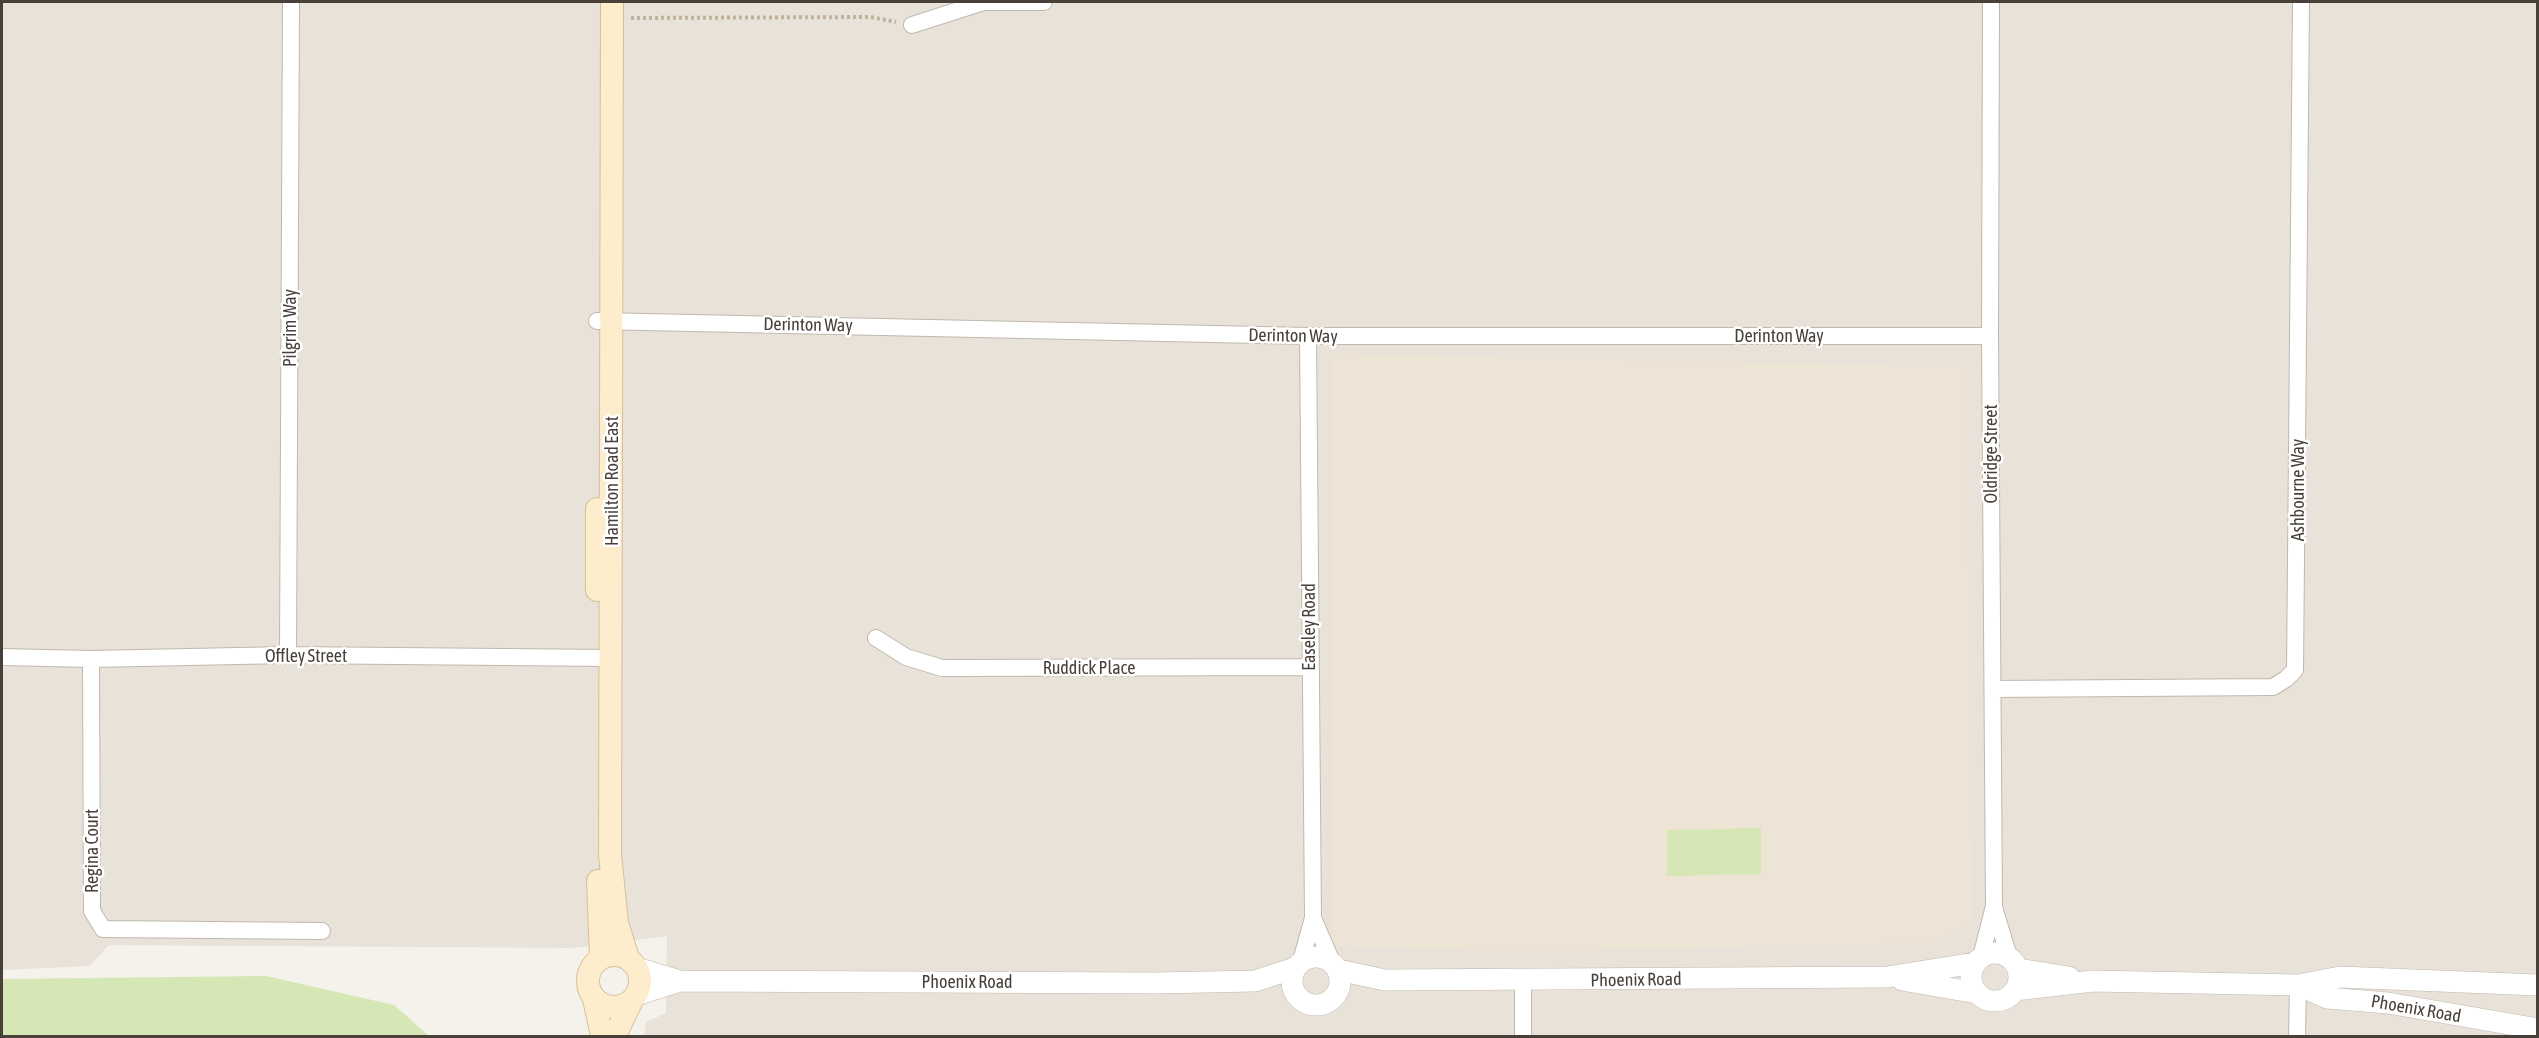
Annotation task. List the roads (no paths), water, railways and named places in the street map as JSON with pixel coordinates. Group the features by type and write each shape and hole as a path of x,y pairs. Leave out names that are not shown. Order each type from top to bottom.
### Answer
{"main road":[{"name":"Hamilton Road East","path":"597,2 604,321 603,658 597,874 601,957"},
{"name":"Hamilton Road East","path":"604,321 617,10"},
{"name":"Hamilton Road East","path":"603,658 611,865 617,922 632,963"},
{"path":"602,1036 594,999 587,984 588,976 590,969 601,957 614,954 632,963 640,981 615,1036"},
{"path":"594,999 609,1007 617,1007 634,997"}],"street":[{"name":"Pilgrim Way","path":"288,656 291,2"},
{"path":"912,25 984,3 1044,2"},
{"name":"Oldridge Street","path":"1978,960 1994,906 1990,336 1991,2"},
{"name":"Ashbourne Way","path":"1993,689 2272,687 2286,680 2295,670 2301,2"},
{"name":"Derinton Way","path":"604,321 1308,336 1990,336"},
{"name":"Easeley Road","path":"1298,965 1314,918 1308,336"},
{"name":"Ruddick Place","path":"876,638 906,657 942,668 1310,667"},
{"name":"Offley Street","path":"2,657 603,658"},
{"name":"Regina Court","path":"91,658 92,911 103,929 322,931"},
{"name":"Oldridge Street","path":"1994,906 2014,963"},
{"name":"Easeley Road","path":"1314,918 1335,966"},
{"path":"1994,952 2014,963 2020,979 2015,990 2003,1000 1994,1001 1977,993 1970,977 1978,960 1994,952"},
{"path":"1314,956 1324,957 1335,966 1341,980 1335,994 1326,1003 1316,1005 1298,998 1291,980 1298,965 1314,956"},
{"name":"Phoenix Road","path":"1335,966 1385,980 1523,981 1887,977 1978,960"},
{"name":"Phoenix Road","path":"632,963 680,981"},
{"name":"Phoenix Road","path":"2014,963 2093,981"},
{"name":"Phoenix Road","path":"634,997 680,981 1157,983 1255,981 1298,965"},
{"name":"Phoenix Road","path":"1887,977 1977,993"},
{"name":"Phoenix Road","path":"2015,990 2093,981 2298,985 2340,977 2538,985"},
{"name":"Phoenix Road","path":"1335,994 1385,980"},
{"name":"Phoenix Road","path":"1255,981 1298,998"},
{"path":"1523,981 1523,1036"},
{"path":"2297,1036 2298,985"},
{"name":"Phoenix Road","path":"2298,985 2327,998 2388,1003 2538,1029"}]}
